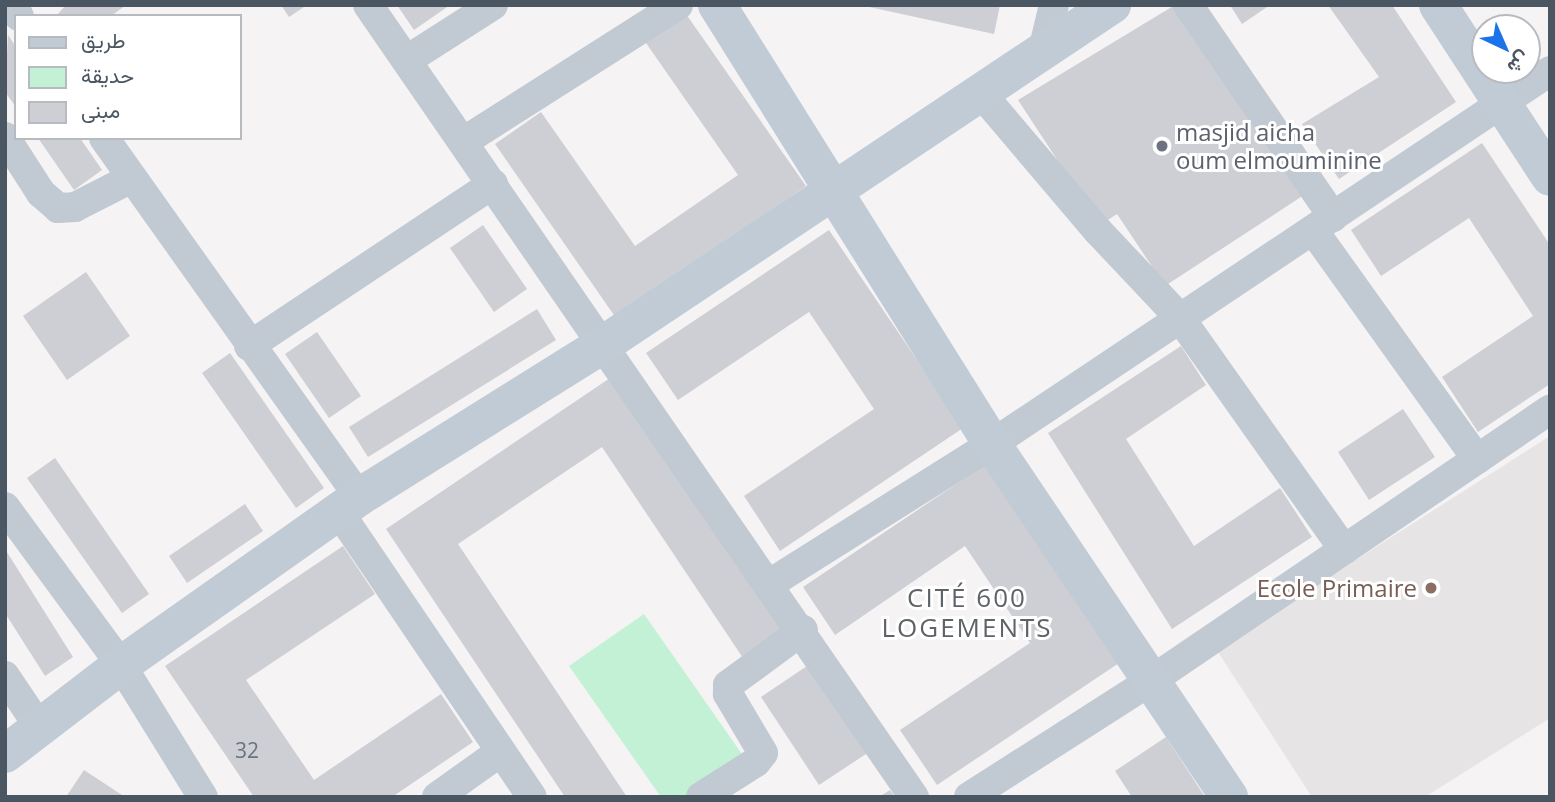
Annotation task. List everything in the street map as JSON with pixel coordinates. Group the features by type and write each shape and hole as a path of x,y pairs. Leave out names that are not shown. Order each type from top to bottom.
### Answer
{"street":[{"path":"368,5 771,583 914,797"},
{"path":"407,60 493,5"},
{"path":"463,142 678,5"},
{"path":"718,5 992,444 1229,797"},
{"path":"1043,51 1054,5"},
{"path":"6,751 121,665 349,504 604,344 1112,5"},
{"path":"1188,5 1323,223 1477,459"},
{"path":"1438,5 1550,177"},
{"path":"771,583 992,444 1550,71"},
{"path":"981,92 1098,231 1180,318 1344,550"},
{"path":"5,137 41,193 58,208 75,207 132,178"},
{"path":"105,140 249,346 500,752 532,797"},
{"path":"249,346 493,184"},
{"path":"969,797 1152,680 1550,410"},
{"path":"5,507 121,665 203,797"},
{"path":"701,797 756,762 763,752 728,694 728,685 803,630"},
{"path":"5,676 40,728"},
{"path":"437,797 500,752"}],"shaded area":[{"name":"Ecole Primaire","path":"1550,436 1550,718 1425,797 1312,797 1216,649"}],"green space":[{"path":"644,614 744,757 688,797 661,797 569,666"}],"building":[{"path":"66,5 126,5 114,14 58,14"},
{"path":"281,5 307,5 289,17"},
{"path":"397,5 450,5 414,30"},
{"path":"860,5 1000,5 994,34"},
{"name":"masjid aicha oum elmouminine","path":"1175,5 1307,193 1165,286 1117,214 1100,225 1018,100"},
{"path":"1230,5 1270,5 1242,24"},
{"path":"1328,5 1392,5 1456,102 1339,179 1302,124 1379,77"},
{"path":"686,14 806,186 616,318 495,144 541,112 635,246 738,175 646,43"},
{"path":"8,35 14,44 14,104 5,92"},
{"path":"39,140 81,140 102,170 74,190"},
{"path":"1482,143 1550,245 1550,384 1478,432 1442,377 1533,316 1469,218 1381,276 1351,230"},
{"path":"483,225 527,289 494,312 450,248"},
{"path":"829,230 963,428 780,551 744,496 874,409 809,312 678,400 646,353"},
{"path":"86,272 130,336 67,380 23,316"},
{"path":"537,309 556,340 368,457 349,427"},
{"path":"317,332 361,396 329,418 285,354"},
{"path":"1181,346 1206,385 1126,439 1194,546 1280,488 1312,537 1172,629 1048,433"},
{"path":"230,353 324,488 296,508 202,373"},
{"path":"616,374 789,632 745,661 602,447 458,544 627,797 565,797 386,529"},
{"path":"1403,409 1435,457 1369,500 1338,452"},
{"path":"55,458 149,594 122,613 27,478"},
{"path":"986,464 1119,663 937,785 900,730 1030,643 965,546 835,635 803,587"},
{"path":"245,504 263,531 187,583 169,556"},
{"path":"343,546 375,594 246,680 314,780 441,694 473,742 392,797 254,797 165,666"},
{"path":"5,549 73,657 45,676 5,613"},
{"path":"810,664 869,752 819,785 761,697"},
{"path":"1166,737 1205,797 1132,797 1115,771"},
{"path":"84,770 125,797 66,797"},
{"path":"890,790 895,797 879,797"}],"place":[{"name":"masjid aicha oum elmouminine","path":"1162,146"},
{"name":"Ecole Primaire","path":"1431,588"}],"district":[{"name":"CITÉ 600 LOGEMENTS","path":"967,613"}]}
